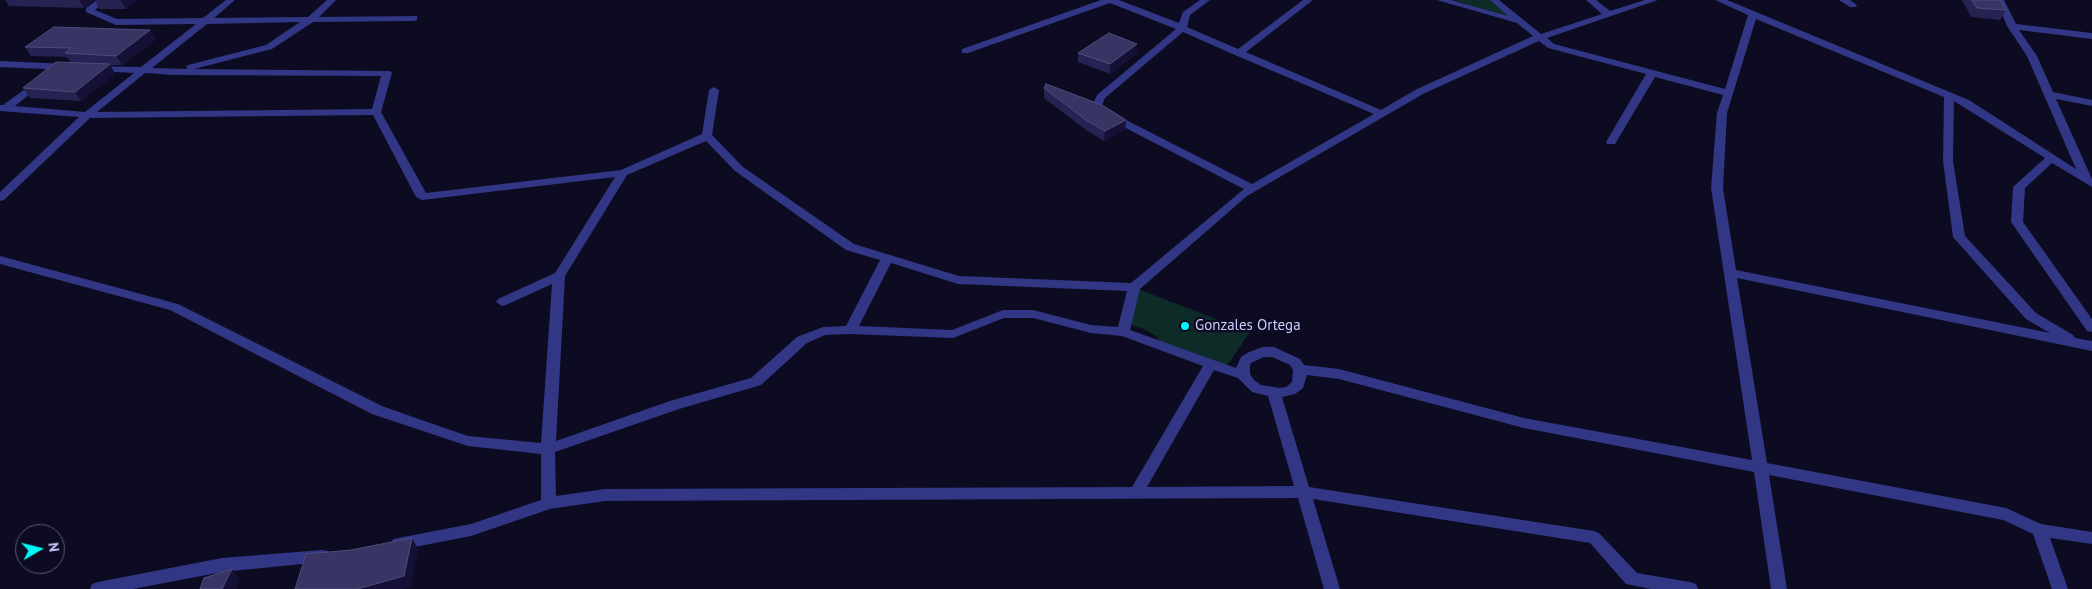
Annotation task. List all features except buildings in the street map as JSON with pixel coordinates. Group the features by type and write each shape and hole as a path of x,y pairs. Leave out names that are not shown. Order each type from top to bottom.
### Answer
{"street":[{"path":"103,0 89,10 116,22 414,18"},
{"path":"0,198 87,115 231,0"},
{"path":"173,72 268,48 310,20 332,0"},
{"path":"966,51 1110,0 1182,28 1382,114"},
{"path":"1206,0 1186,14 1182,28 1101,97 1097,106 1120,121 1253,188"},
{"path":"1238,52 1309,0"},
{"path":"1442,0 1522,23"},
{"path":"1494,0 1551,46 1728,93"},
{"path":"1590,0 1609,15"},
{"path":"1124,332 1134,287 1243,194 1419,92 1540,38 1654,0"},
{"path":"1719,0 1965,102 2089,182"},
{"path":"1843,0 1853,5"},
{"path":"2000,0 2012,26 2032,56 2089,182"},
{"path":"1753,14 1722,113 1717,188 1779,589"},
{"path":"2012,26 2092,36"},
{"path":"0,64 173,72 387,73 376,112 422,198 623,173 707,136"},
{"path":"3,108 58,67"},
{"path":"1611,142 1652,73"},
{"path":"707,136 714,90"},
{"path":"2048,94 2092,103"},
{"path":"1949,96 1948,161 1958,237 2031,316 2077,343"},
{"path":"3,108 87,115 376,112"},
{"path":"707,136 739,168 850,247 958,280 1134,287"},
{"path":"2049,156 2019,187 2017,222 2092,328"},
{"path":"548,504 548,449 559,276 623,173"},
{"path":"850,330 887,259"},
{"path":"0,260 174,307 377,410 425,427 468,440 548,449 675,404 756,382 802,340 823,331 850,330 952,334 1003,314 1033,314 1091,329 1124,332 1243,375 1257,389 1274,393 1290,390 1298,385 1301,378 1300,369 1295,362 1286,356 1274,352 1254,354 1246,360 1243,366 1243,375"},
{"path":"1730,273 2092,346"},
{"path":"502,302 559,276"},
{"path":"1136,493 1211,364"},
{"path":"1300,369 1340,374 1524,423 2006,514 2039,530 2092,538"},
{"path":"1274,393 1332,589"},
{"path":"386,547 471,530 548,504 605,495 1303,492 1594,537 1632,579 1690,589"},
{"path":"2039,530 2060,589"},
{"path":"98,589 222,565 339,554"}],"green space":[{"path":"1454,0 1491,0 1518,21"},
{"name":"Gonzales Ortega","path":"1135,288 1250,332 1226,367 1160,341 1156,336 1144,329 1126,323"}],"place":[{"name":"Gonzales Ortega","path":"1185,326"}]}
